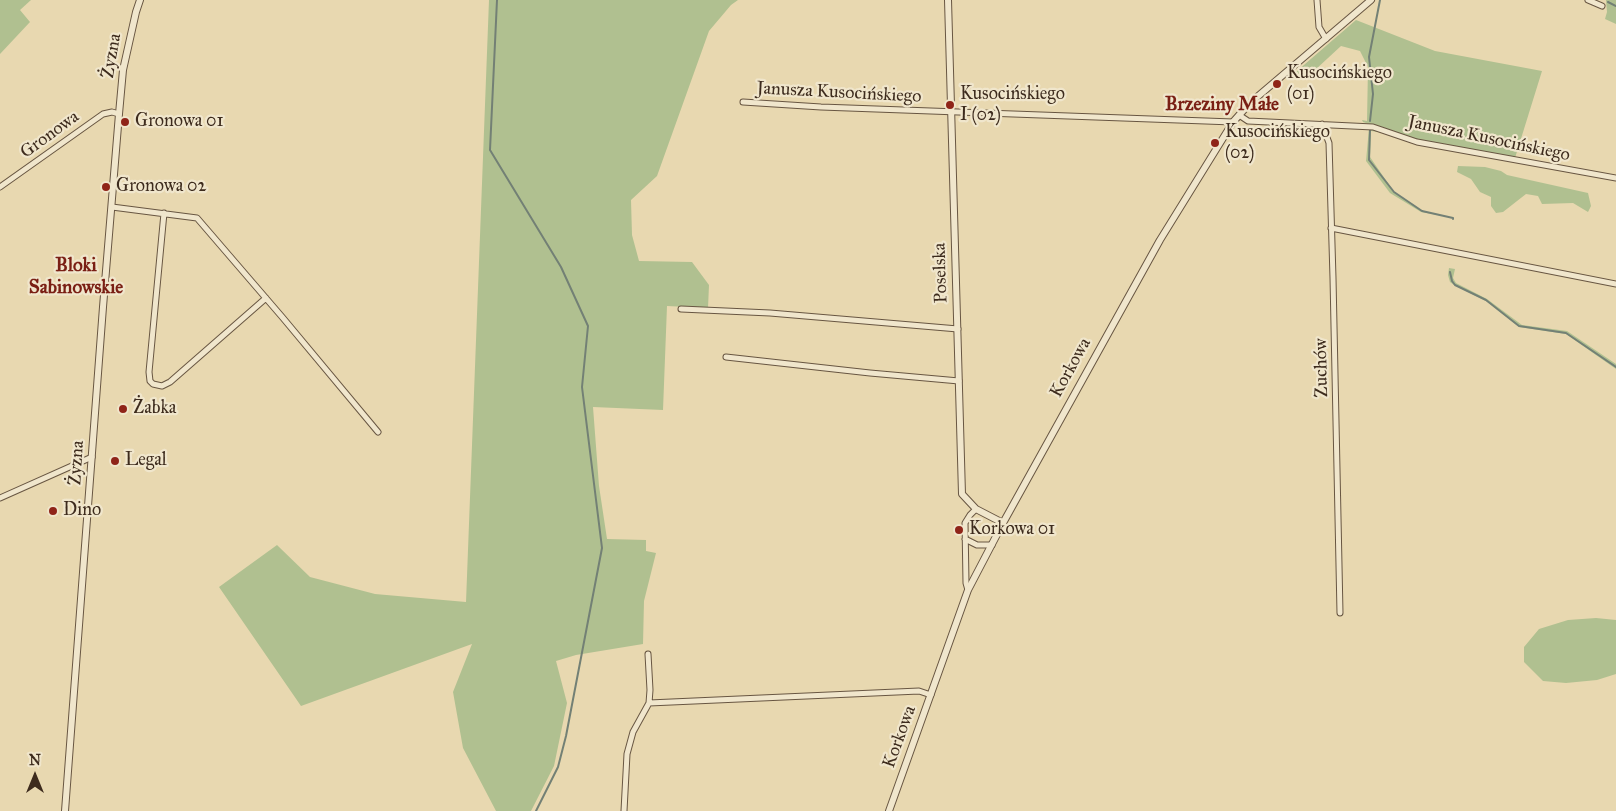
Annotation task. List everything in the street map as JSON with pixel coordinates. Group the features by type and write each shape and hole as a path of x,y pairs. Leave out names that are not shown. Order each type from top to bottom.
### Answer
{"street":[{"name":"Żyzna","path":"65,811 123,70 140,0"},
{"name":"Poselska","path":"948,0 962,494 976,509 1003,522"},
{"path":"1316,0 1319,27 1326,39"},
{"name":"Korkowa","path":"889,811 968,590 1003,522 1160,240 1239,115 1250,103 1372,0"},
{"path":"1588,0 1602,6"},
{"name":"Janusza Kusocińskiego","path":"744,102 821,107 1233,122"},
{"name":"Gronowa","path":"0,187 103,114 112,112 119,114"},
{"name":"Janusza Kusocińskiego","path":"1239,115 1248,121 1373,126 1417,142 1616,178"},
{"name":"Zuchów","path":"1322,124 1329,142 1336,367 1340,613"},
{"path":"112,207 197,218 378,432"},
{"path":"164,213 149,372 150,381 153,384 162,386 170,382 266,298"},
{"path":"1331,228 1616,284"},
{"path":"682,309 762,313 958,329"},
{"path":"726,357 959,381"},
{"path":"0,498 92,458"},
{"path":"968,590 966,583 965,539 967,518 976,509"},
{"path":"965,539 977,545 992,545"},
{"path":"624,811 626,754 632,732 649,703 648,654"},
{"path":"649,703 919,691 931,694"}],"green space":[{"path":"0,0 31,0 20,10 30,22 0,54"},
{"path":"489,0 738,0 731,5 709,31 657,176 631,200 632,235 639,261 692,262 709,285 708,308 667,306 663,410 593,407 599,486 607,539 646,540 646,551 656,553 644,601 643,644 576,655 556,661 567,703 554,766 531,811 496,811 463,748 453,692 472,644 301,706 219,587 277,545 310,577 375,594 466,602"},
{"path":"1606,0 1616,0 1616,24 1605,19 1607,12"},
{"path":"1356,20 1435,51 1542,71 1515,158 1418,140 1363,122 1362,120 1367,121 1368,67 1360,51 1341,46 1315,70 1315,77 1290,77"},
{"path":"1369,128 1386,133 1371,131 1370,157 1394,192 1422,211 1454,218 1421,212 1390,193 1366,161"},
{"path":"1458,166 1485,167 1501,171 1507,175 1588,193 1591,206 1588,212 1573,203 1542,204 1538,196 1526,194 1503,212 1496,213 1491,206 1491,197 1480,192 1471,179 1457,172"},
{"path":"1449,268 1455,269 1453,278 1456,283 1487,299 1522,325 1567,331 1616,364 1616,369 1566,334 1519,327 1486,301 1450,282"},
{"path":"1596,618 1616,620 1616,674 1597,680 1566,683 1543,681 1524,662 1524,647 1539,629 1568,620"}],"waterway":[{"path":"497,0 490,150 561,267 588,326 582,387 602,548 566,736 558,767 536,811"},
{"path":"1370,121 1373,94 1369,57 1380,0"},
{"path":"1608,2 1616,6"},
{"path":"1370,130 1369,160 1394,192 1422,211 1453,219"},
{"path":"1450,272 1455,285 1486,300 1519,326 1566,333 1616,367"}],"place":[{"name":"Kusocińskiego (01)","path":"1277,84"},
{"name":"Kusocińskiego I (02)","path":"950,105"},
{"name":"Gronowa 01","path":"125,122"},
{"name":"Kusocińskiego (02)","path":"1215,143"},
{"name":"Gronowa 02","path":"106,187"},
{"name":"Żabka","path":"123,409"},
{"name":"Legal","path":"115,461"},
{"name":"Dino","path":"53,511"},
{"name":"Korkowa 01","path":"959,530"}],"district":[{"name":"Brzeziny Małe","path":"1222,105"},
{"name":"Bloki Sabinowskie","path":"76,277"}]}
